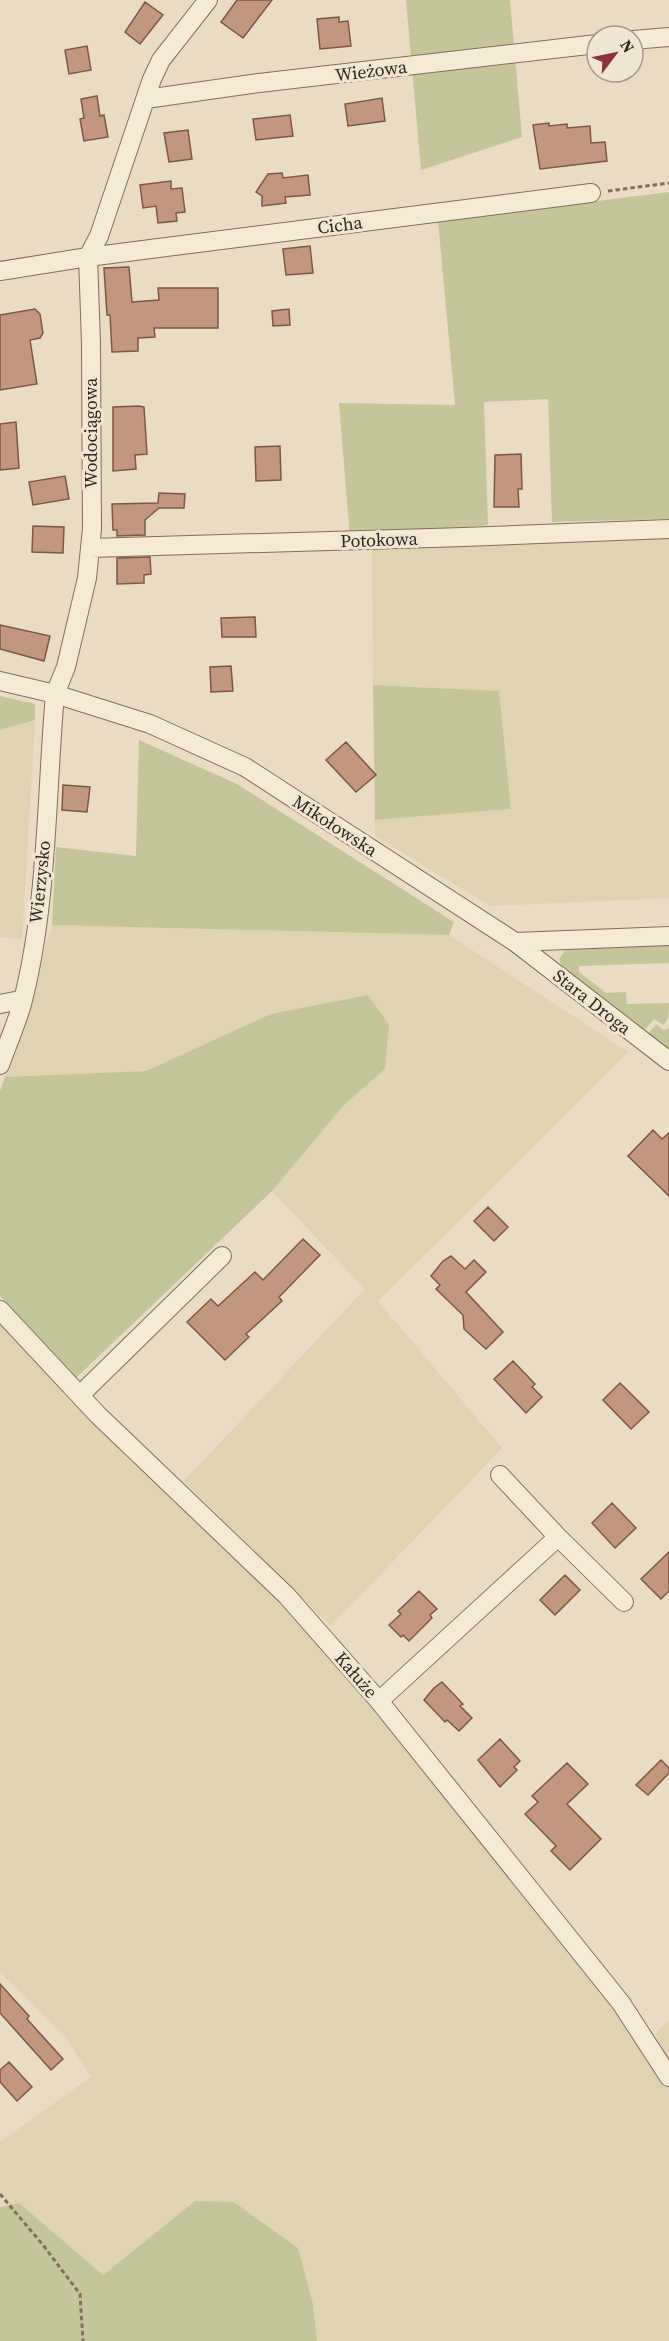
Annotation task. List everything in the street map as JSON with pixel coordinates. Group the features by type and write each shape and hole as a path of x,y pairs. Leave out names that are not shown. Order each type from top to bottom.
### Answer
{"street":[{"path":"0,271 88,257 99,236 152,79 161,60 208,0"},
{"path":"645,39 669,37"},
{"name":"Wieżowa","path":"146,99 259,83 585,45"},
{"name":"Cicha","path":"88,257 591,193"},
{"name":"Wodociągowa","path":"56,694 66,667 87,578 92,529 88,257"},
{"name":"Potokowa","path":"90,548 669,529"},
{"name":"Mikołowska","path":"0,681 56,694 150,724 245,767 516,942"},
{"name":"Wierzysko","path":"0,1065 21,1006 32,958 43,871 56,694"},
{"path":"516,942 669,936"},
{"name":"Stara Droga","path":"516,942 669,1061"},
{"path":"0,1004 15,1001 21,1006"},
{"path":"80,1395 222,1256"},
{"name":"Kałuże","path":"0,1310 80,1395 286,1596 379,1701 621,2003 669,2077"},
{"path":"500,1475 558,1537 624,1602"},
{"path":"379,1701 558,1537"}],"path":[{"path":"591,193 669,183"},
{"path":"0,2194 80,2294 83,2341"}],"shaded area":[{"path":"669,538 669,898 490,906 375,836 375,820 511,809 499,691 373,685 372,546"},
{"path":"35,720 22,939 0,937 0,730"},
{"path":"52,925 449,935 628,1052 378,1301 502,1448 331,1626 184,1481 365,1289 272,1191 344,1105 385,1069 271,1014 146,1071 5,1077"},
{"path":"0,1310 287,1596 669,2077 669,2341 317,2341 313,2304 195,2201 80,2294 0,2194 0,2142 91,2077 65,2036 0,1973"},
{"path":"669,2020 669,2061 655,2034"}],"green space":[{"path":"406,0 510,0 522,137 421,170"},
{"path":"669,192 669,519 552,522 548,399 484,402 488,525 350,538 339,403 455,405 438,221"},
{"path":"373,685 499,691 511,809 375,820"},
{"path":"0,696 35,704 35,720 0,730"},
{"path":"139,740 237,784 454,922 449,935 52,925 56,847 136,856"},
{"path":"669,944 669,963 579,966 579,972 606,993 626,992 627,1004 669,1003 665,1023 663,1025 654,1019 643,1032 562,968 559,959 565,950 569,949"},
{"path":"368,995 389,1025 385,1069 344,1105 272,1191 76,1378 0,1296 0,1091 5,1077 146,1071 271,1014"},
{"path":"656,1024 664,1030 669,1028 669,1052 647,1035"},
{"path":"195,2201 234,2202 298,2248 313,2304 317,2341 0,2341 0,2207 19,2203 103,2275"}],"building":[{"path":"237,0 272,0 243,38 221,22"},
{"path":"145,2 163,15 140,44 125,32"},
{"path":"339,17 339,22 348,21 351,46 320,49 317,19"},
{"path":"87,46 91,70 69,74 65,50"},
{"path":"97,96 100,116 104,115 108,137 84,141 80,119 84,118 81,99"},
{"path":"382,98 385,121 348,126 345,104"},
{"path":"290,115 293,136 256,140 253,119"},
{"path":"549,123 549,126 567,124 567,128 590,126 591,143 605,142 607,161 540,169 533,125"},
{"path":"188,130 192,159 169,162 164,133"},
{"path":"282,173 283,178 308,175 310,195 285,197 286,203 262,206 262,196 256,192 268,174"},
{"path":"171,181 171,189 182,188 185,212 176,213 177,221 158,223 156,206 143,208 140,185"},
{"path":"310,246 313,273 286,275 283,249"},
{"path":"129,267 132,302 159,300 158,288 218,288 218,328 154,328 155,337 138,338 138,351 112,352 104,268"},
{"path":"35,309 40,314 43,333 40,338 30,340 37,384 0,390 0,315"},
{"path":"289,309 290,325 273,326 272,311"},
{"path":"113,407 144,407 147,454 135,455 136,469 113,471"},
{"path":"16,422 19,468 0,470 0,424"},
{"path":"280,446 281,480 256,481 255,447"},
{"path":"521,454 522,489 518,489 519,507 494,507 495,455"},
{"path":"65,476 69,499 33,505 29,482"},
{"path":"159,493 185,494 184,508 159,508 145,520 145,535 117,536 117,530 113,530 112,504 158,503"},
{"path":"33,526 64,527 63,553 32,552"},
{"path":"150,557 151,574 144,575 144,583 117,584 117,558"},
{"path":"255,617 256,637 222,637 221,618"},
{"path":"0,625 50,636 44,661 0,649"},
{"path":"231,666 233,691 211,692 210,667"},
{"path":"346,742 376,775 356,792 326,760"},
{"path":"63,785 90,787 87,812 62,810"},
{"path":"653,1130 662,1139 669,1133 669,1196 628,1156"},
{"path":"488,1207 508,1227 494,1241 474,1221"},
{"path":"303,1239 320,1255 279,1297 282,1301 246,1334 249,1337 225,1360 187,1322 211,1299 218,1306 255,1272 263,1280"},
{"path":"451,1256 465,1269 474,1260 486,1272 466,1292 503,1332 486,1349 464,1329 463,1315 436,1289 440,1285 431,1276 443,1261"},
{"path":"513,1361 535,1384 532,1387 542,1397 526,1413 494,1379"},
{"path":"620,1383 649,1412 631,1429 603,1400"},
{"path":"612,1503 636,1528 615,1548 592,1523"},
{"path":"669,1552 669,1591 661,1599 641,1579"},
{"path":"565,1575 580,1590 555,1615 540,1600"},
{"path":"419,1591 437,1609 430,1615 432,1618 409,1641 403,1635 401,1637 389,1625 401,1614 398,1611"},
{"path":"442,1682 463,1704 460,1706 472,1718 459,1731 447,1720 445,1722 424,1700"},
{"path":"500,1739 520,1761 514,1767 517,1770 500,1787 478,1760"},
{"path":"661,1760 669,1768 669,1773 648,1795 636,1785"},
{"path":"567,1763 588,1784 567,1804 601,1839 570,1870 551,1851 556,1846 525,1814 538,1802 532,1796"},
{"path":"0,1984 29,2016 27,2019 63,2059 51,2070 0,2013"},
{"path":"9,2062 32,2087 17,2101 0,2082 0,2070"}]}
